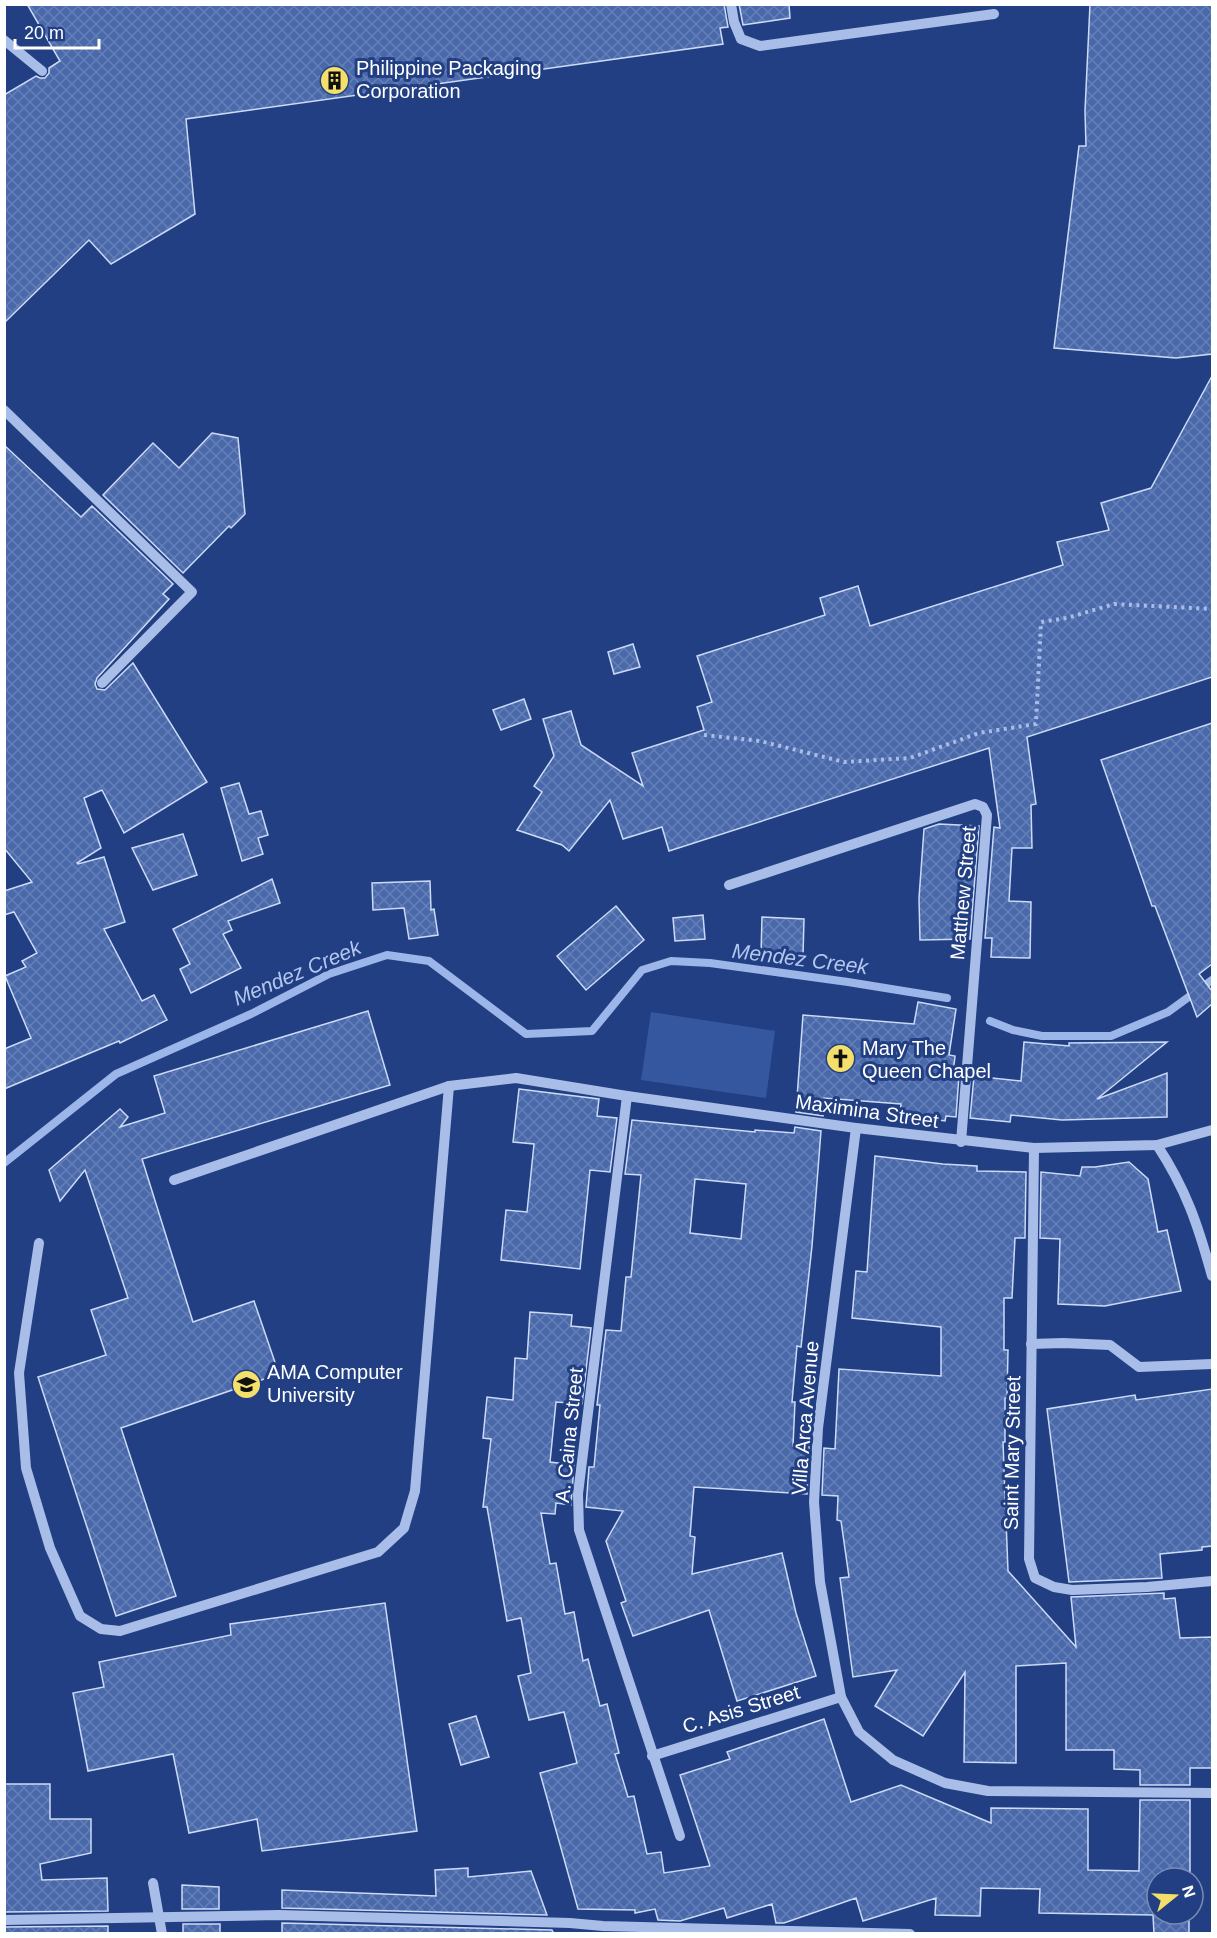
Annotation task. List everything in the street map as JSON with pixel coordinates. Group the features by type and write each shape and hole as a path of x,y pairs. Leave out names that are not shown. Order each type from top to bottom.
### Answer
{"street":[{"path":"731,4 734,22 741,39 760,46 994,14"},
{"path":"4,40 42,71"},
{"path":"4,410 192,592 102,683"},
{"name":"Matthew Street","path":"729,885 975,804 983,807 987,815 961,1142"},
{"name":"Maximina Street","path":"174,1180 448,1086 516,1078 856,1128 961,1142 1034,1148 1157,1145 1212,1130"},
{"path":"39,1243 19,1373 26,1468 50,1548 80,1616 101,1629 120,1631 378,1552 404,1528 415,1491 448,1086"},
{"name":"A. Caina Street","path":"627,1096 578,1494 579,1530 680,1836"},
{"name":"Villa Arca Avenue","path":"856,1128 818,1428 814,1502 820,1582 841,1697 859,1732 893,1760 945,1783 988,1791 1212,1793"},
{"path":"1157,1145 1186,1194 1198,1225 1212,1276"},
{"name":"Saint Mary Street","path":"1034,1148 1029,1559 1035,1578 1054,1587 1072,1590 1147,1587 1212,1581"},
{"path":"1031,1344 1063,1342 1110,1345 1139,1367 1212,1364"},
{"name":"C. Asis Street","path":"652,1756 841,1697"},
{"path":"153,1883 162,1934"},
{"path":"4,1920 279,1916 570,1923 603,1930 910,1934"}],"path":[{"path":"704,735 760,741 844,762 910,758 979,733 1036,724 1041,622 1067,618 1114,604 1212,609"}],"shaded area":[{"path":"651,1012 775,1031 766,1098 641,1080"}],"building":[{"path":"27,4 724,4 728,27 720,28 723,44 186,119 195,214 111,264 89,240 4,323 4,95 36,76 45,78 49,73 49,68 60,61"},
{"path":"739,4 789,4 790,18 743,25"},
{"path":"1090,4 1212,4 1212,354 1176,358 1054,348 1079,146 1086,146 1085,111"},
{"path":"1212,376 1212,677 1027,737 1036,804 1031,805 1032,848 1012,848 1009,901 1031,902 1030,958 991,957 992,938 985,938 994,827 1000,828 989,748 669,851 662,827 623,839 610,800 569,851 562,845 517,830 542,792 534,786 554,756 543,719 571,711 581,745 643,786 632,753 704,730 697,707 712,702 697,656 825,615 820,598 858,586 870,626 1063,565 1057,542 1109,530 1101,503 1151,488"},
{"path":"212,433 238,438 245,514 231,528 229,526 183,573 103,495 153,443 179,468"},
{"path":"4,445 81,517 92,506 173,584 163,594 169,599 97,678 95,684 97,689 105,690 133,663 207,782 124,833 102,790 84,798 101,848 77,863 104,857 125,922 104,929 142,1001 154,995 167,1020 120,1043 119,1041 4,1089 4,1049 31,1038 5,976 26,967 22,961 37,953 14,912 4,915 4,891 32,882 4,848"},
{"path":"633,644 640,667 614,674 608,652"},
{"path":"524,699 531,719 501,730 493,710"},
{"path":"1212,723 1212,964 1199,974 1212,991 1212,1004 1197,1017 1155,906 1152,906 1101,760"},
{"path":"239,783 249,814 261,811 268,835 258,838 263,854 242,861 221,788"},
{"path":"939,824 979,826 970,939 920,940 919,898 924,829"},
{"path":"183,834 197,875 153,890 132,848"},
{"path":"272,879 280,903 228,921 232,930 223,934 241,968 191,993 180,969 190,964 173,929"},
{"path":"430,881 431,910 434,909 438,935 409,939 404,908 373,910 372,883"},
{"path":"616,906 644,940 586,990 557,956"},
{"path":"703,915 705,939 675,941 673,918"},
{"path":"762,917 804,919 803,956 761,954"},
{"path":"918,1002 956,1009 949,1055 955,1056 953,1074 959,1075 956,1117 946,1116 945,1121 900,1114 901,1104 824,1098 823,1116 796,1112 803,1015 914,1024"},
{"path":"368,1011 390,1085 142,1159 193,1322 254,1301 279,1374 121,1428 176,1596 116,1616 38,1377 106,1355 91,1310 128,1298 85,1170 60,1201 49,1170 120,1109 128,1117 120,1127 165,1113 154,1076"},
{"path":"1024,1042 1069,1046 1069,1043 1167,1042 1097,1099 1167,1073 1167,1117 1062,1120 1011,1115 1010,1122 970,1118 974,1076 1021,1081"},
{"path":"519,1089 599,1099 597,1116 617,1118 610,1172 590,1170 580,1269 501,1260 506,1210 527,1212 534,1144 513,1142"},
{"path":"632,1120 755,1132 755,1130 794,1133 795,1127 821,1131 812,1246 801,1347 797,1346 792,1402 795,1402 793,1446 809,1447 807,1494 694,1487 690,1536 695,1537 692,1574 782,1553 796,1613 816,1676 737,1701 709,1610 633,1636 621,1603 626,1601 606,1541 623,1511 586,1507 589,1467 594,1467 600,1405 597,1405 606,1330 621,1331 626,1277 631,1277 641,1175 625,1174","holes":["695,1179 746,1184 741,1239 690,1233"]},
{"path":"875,1156 977,1166 977,1171 1026,1172 1025,1238 1015,1238 1012,1298 1004,1298 1004,1350 1008,1350 1005,1442 1003,1442 1008,1571 1076,1647 1071,1597 1164,1593 1164,1599 1175,1598 1180,1638 1212,1637 1212,1768 1190,1768 1190,1785 1140,1785 1140,1770 1114,1769 1114,1750 1066,1750 1066,1663 1016,1666 1016,1763 964,1762 965,1672 923,1736 875,1706 897,1670 853,1677 840,1578 849,1577 841,1521 837,1520 838,1496 822,1495 824,1448 835,1449 839,1369 941,1376 941,1327 852,1318 856,1271 867,1272"},
{"path":"1129,1162 1148,1179 1158,1232 1167,1230 1181,1291 1105,1306 1058,1304 1060,1239 1040,1238 1041,1172 1080,1176 1082,1167"},
{"path":"530,1312 572,1315 571,1326 591,1328 582,1404 556,1402 550,1462 574,1465 571,1505 556,1503 555,1514 541,1513 550,1564 556,1563 565,1614 574,1612 583,1661 588,1659 600,1706 607,1704 619,1753 615,1754 628,1797 634,1796 647,1854 661,1852 664,1873 710,1866 680,1775 730,1759 727,1752 824,1719 851,1802 901,1785 991,1823 991,1808 1088,1809 1088,1870 1139,1871 1140,1800 1190,1800 1190,1866 1145,1866 1145,1915 1039,1913 1040,1889 981,1888 980,1916 935,1915 936,1898 863,1921 856,1898 784,1923 776,1923 772,1904 727,1918 724,1908 680,1921 658,1920 655,1909 635,1913 635,1910 578,1909 540,1773 577,1763 564,1712 529,1720 518,1676 531,1673 521,1618 507,1621 487,1507 483,1507 491,1439 483,1438 487,1397 513,1400 515,1358 527,1359"},
{"path":"1212,1389 1212,1546 1202,1547 1202,1550 1160,1554 1162,1578 1069,1582 1047,1409 1135,1395 1136,1400"},
{"path":"385,1603 417,1831 262,1851 257,1819 189,1833 173,1754 88,1771 73,1693 104,1687 99,1662 231,1635 230,1624"},
{"path":"476,1716 489,1757 461,1765 449,1724"},
{"path":"4,1784 50,1784 50,1819 91,1819 91,1853 40,1864 42,1880 107,1878 108,1911 4,1912"},
{"path":"468,1868 468,1877 531,1871 547,1915 282,1908 282,1890 436,1896 435,1870"},
{"path":"182,1885 219,1887 219,1909 182,1909"},
{"path":"282,1923 552,1930 554,1934 282,1934"},
{"path":"183,1924 220,1924 220,1934 183,1934"},
{"path":"108,1926 108,1934 4,1934 4,1927"},
{"path":"1154,1926 1189,1926 1189,1934 1154,1934"}],"waterway":[{"name":"Mendez Creek","path":"4,1163 116,1074 251,1014 329,974 387,955 429,961 526,1034 592,1031 642,970 671,961 710,963 947,998"},
{"path":"990,1021 1013,1030 1042,1036 1111,1036 1168,1012 1212,980"}],"place":[{"name":"Philippine Packaging Corporation","path":"335,80"},
{"name":"Mary The Queen Chapel","path":"841,1059"},
{"name":"AMA Computer University","path":"246,1384"}]}
